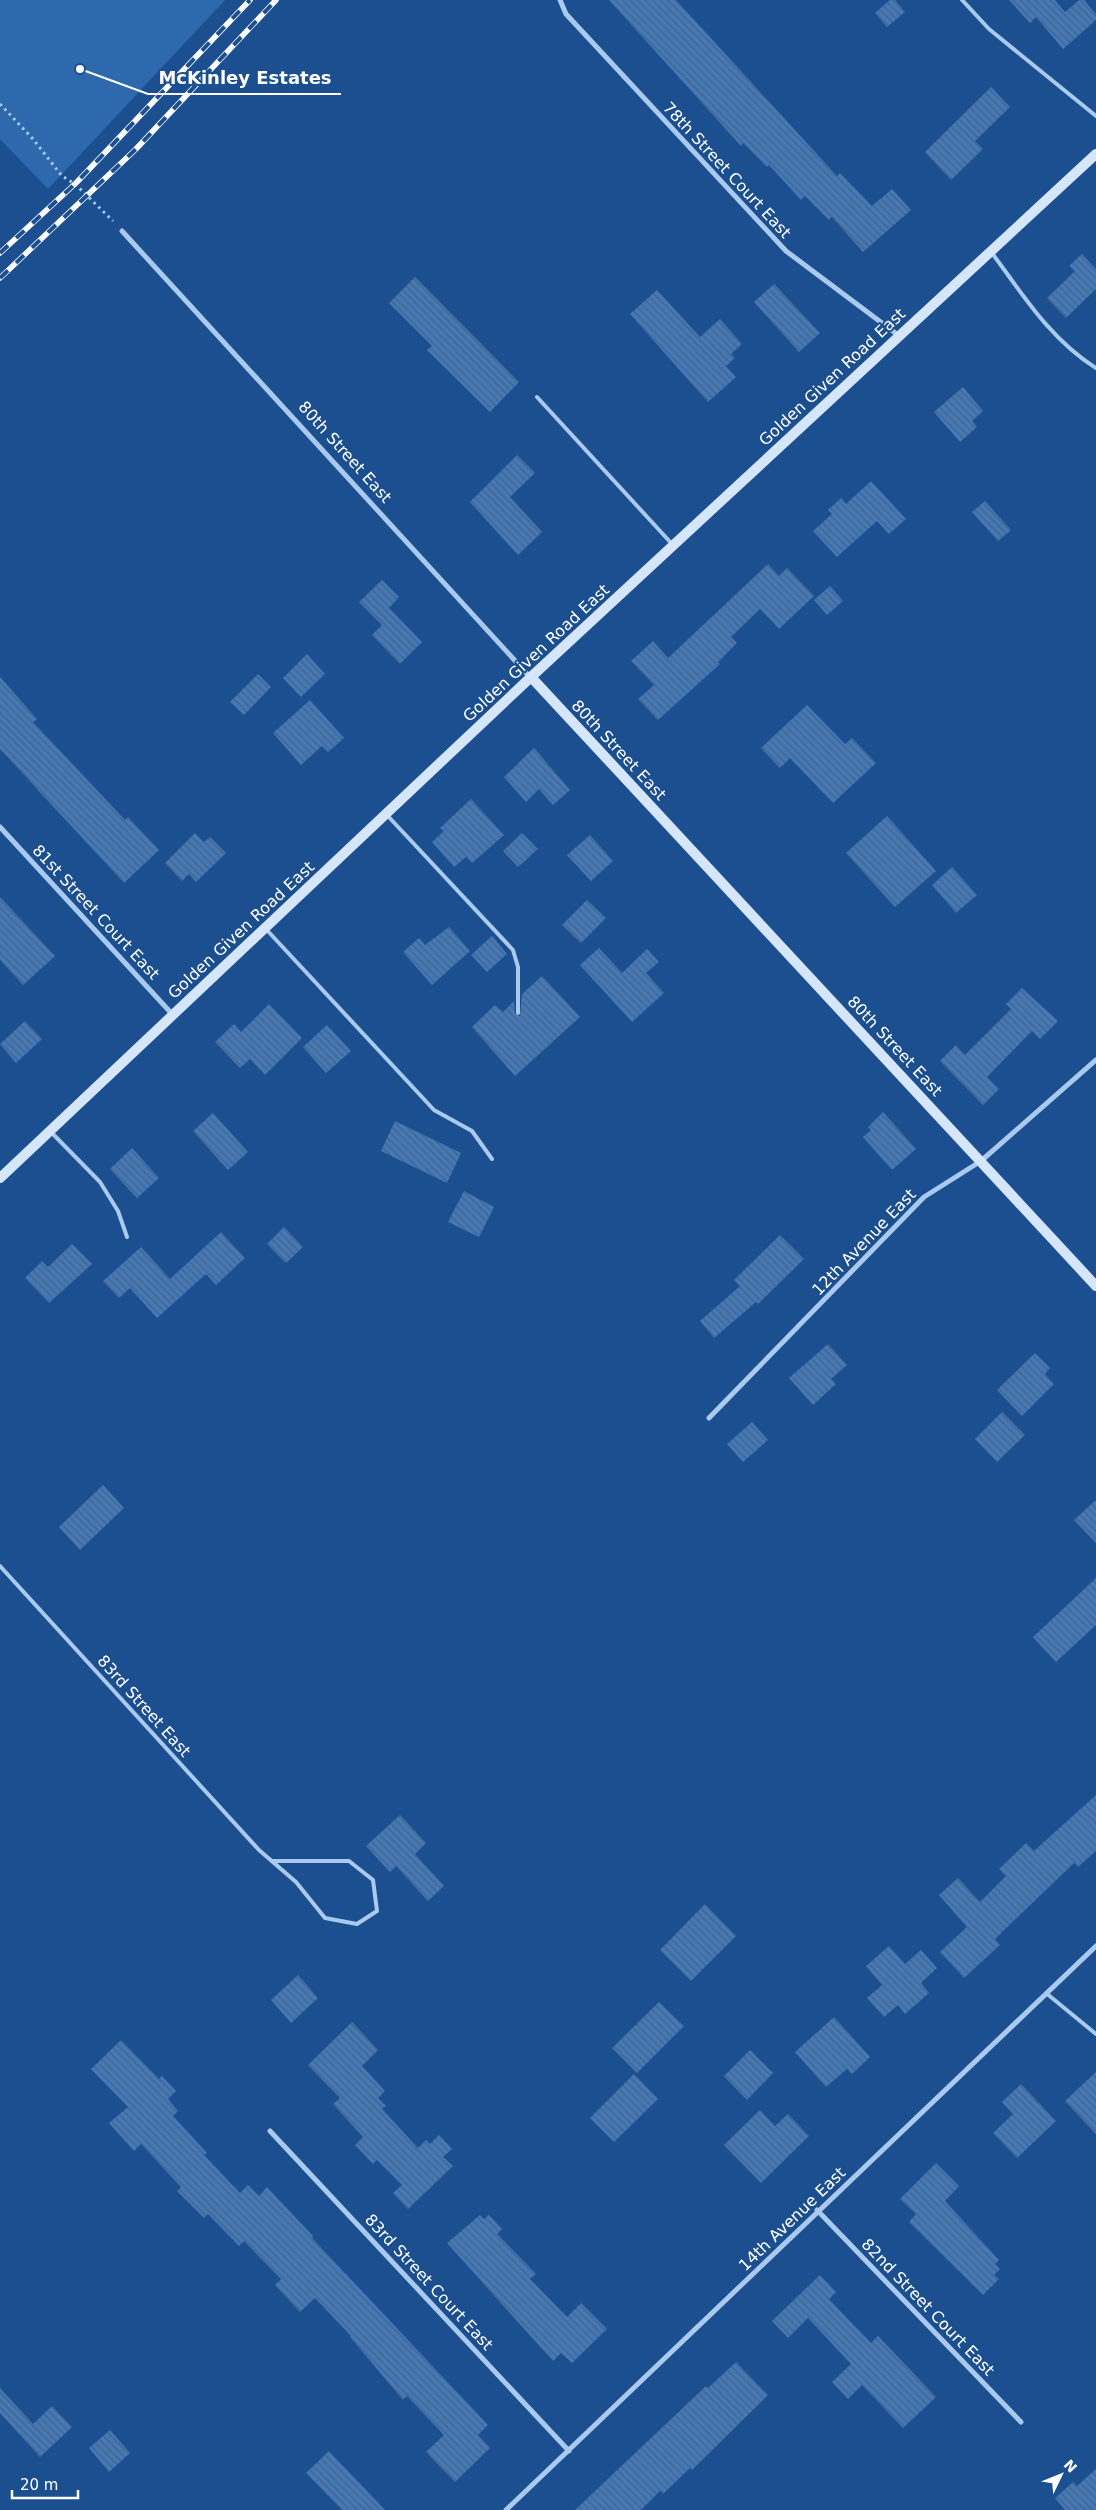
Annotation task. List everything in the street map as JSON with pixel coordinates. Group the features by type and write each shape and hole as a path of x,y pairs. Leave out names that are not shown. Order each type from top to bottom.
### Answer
{"street":[{"name":"78th Street Court East","path":"560,0 566,14 786,251 898,335"},
{"name":"Golden Given Road East","path":"0,1178 898,335 1096,154"},
{"name":"80th Street East","path":"122,230 531,678 1096,1286"},
{"name":"81st Street Court East","path":"0,827 173,1014"},
{"name":"12th Avenue East","path":"709,1418 924,1197 981,1161 1096,1060"},
{"name":"14th Avenue East","path":"506,2510 1096,1946"},
{"name":"83rd Street Court East","path":"270,2131 569,2451"},
{"name":"82nd Street Court East","path":"818,2210 1022,2422"}],"lane":[{"path":"962,0 989,29 1096,116"},
{"path":"990,251 1055,336 1077,356 1096,368"},
{"path":"537,397 673,546"},
{"path":"386,814 513,950 518,967 518,1013"},
{"path":"265,928 434,1110 472,1131 492,1159"},
{"path":"50,1131 100,1182 118,1211 127,1237"},
{"name":"83rd Street East","path":"0,1566 259,1850 296,1882 325,1918 357,1924 378,1911 373,1880 349,1860 272,1861"},
{"path":"1046,1993 1096,2034"}],"path":[{"path":"0,104 33,139 62,176 75,184 122,230"}],"shaded area":[{"path":"0,0 225,0 48,189 0,139"}],"building":[{"path":"609,0 676,0 837,176 840,173 872,206 892,189 911,210 863,252 832,217 829,220 805,196 801,200 769,165 767,167 743,143 741,146"},
{"path":"890,0 895,0 905,12 887,27 875,13"},
{"path":"1009,0 1055,0 1065,12 1079,0 1084,0 1096,14 1096,20 1063,49 1036,17 1030,23"},
{"path":"991,87 1010,107 975,141 983,149 951,180 925,152"},
{"path":"1082,254 1096,269 1096,289 1066,318 1047,298 1075,271 1069,266"},
{"path":"415,277 519,382 490,412 427,350 432,346 389,303"},
{"path":"774,284 820,333 799,352 754,302"},
{"path":"657,290 700,337 720,319 742,344 731,354 735,358 726,366 736,377 708,402 630,314"},
{"path":"963,387 983,411 972,421 977,427 960,442 934,412"},
{"path":"517,455 535,473 510,497 542,532 518,555 470,502"},
{"path":"871,481 906,519 889,534 877,521 837,557 813,531 832,514 828,510 841,498 846,504"},
{"path":"985,501 1011,530 998,541 972,512"},
{"path":"768,564 779,576 787,568 814,596 779,629 760,609 731,637 737,643 718,662 720,664 658,720 638,699 654,685 631,661 653,641 668,658"},
{"path":"382,580 399,597 389,608 422,642 400,664 372,635 382,625 359,602"},
{"path":"830,586 843,601 827,615 814,600"},
{"path":"307,654 325,674 301,697 283,678"},
{"path":"258,674 271,687 244,715 230,702"},
{"path":"0,677 37,719 33,722 125,820 128,817 159,850 124,883 0,749"},
{"path":"310,700 344,738 328,752 322,746 301,765 273,733"},
{"path":"807,705 845,744 852,738 876,763 833,803 790,758 780,768 761,748"},
{"path":"534,748 570,790 553,805 539,789 526,802 504,777"},
{"path":"471,799 504,835 472,863 466,857 454,867 432,842 444,831 440,828"},
{"path":"887,816 936,871 895,907 846,853"},
{"path":"195,833 204,842 210,837 226,853 196,882 189,874 182,881 165,863"},
{"path":"522,833 538,849 518,867 503,851"},
{"path":"590,835 613,861 591,881 567,855"},
{"path":"952,867 977,895 956,913 932,885"},
{"path":"0,897 55,956 23,985 0,960"},
{"path":"587,900 606,918 581,943 562,925"},
{"path":"449,927 470,951 432,985 403,952 419,938 425,945"},
{"path":"492,936 507,954 487,972 471,955"},
{"path":"599,948 622,973 647,949 659,962 646,973 664,993 632,1022 580,965"},
{"path":"542,976 580,1017 515,1076 472,1027 495,1005 503,1012 514,1001 515,1014 520,1016 522,994"},
{"path":"1022,988 1058,1021 1040,1039 1032,1031 987,1077 999,1089 983,1105 940,1061 956,1045 965,1055 1011,1009 1006,1004"},
{"path":"269,1004 302,1038 265,1075 250,1059 240,1068 215,1042 234,1024 241,1032"},
{"path":"25,1021 42,1039 16,1063 0,1044"},
{"path":"327,1025 351,1051 326,1073 303,1047"},
{"path":"883,1112 916,1149 892,1170 863,1137 871,1130 868,1127"},
{"path":"213,1113 248,1152 228,1170 193,1131"},
{"path":"395,1121 461,1153 447,1183 381,1151"},
{"path":"132,1148 159,1178 137,1198 110,1169"},
{"path":"464,1191 494,1207 479,1237 448,1222"},
{"path":"284,1227 303,1247 286,1263 267,1244"},
{"path":"221,1232 245,1258 216,1285 206,1274 157,1318 130,1288 119,1298 103,1281 141,1247 170,1279"},
{"path":"780,1235 804,1259 758,1304 756,1302 714,1338 700,1321 740,1286 734,1280"},
{"path":"72,1244 92,1264 49,1303 25,1278 42,1261 48,1267"},
{"path":"828,1344 847,1365 831,1379 836,1384 813,1405 789,1378"},
{"path":"1035,1353 1050,1368 1045,1374 1054,1384 1022,1416 997,1390"},
{"path":"1002,1412 1025,1435 997,1462 975,1439"},
{"path":"752,1422 768,1440 743,1462 727,1444"},
{"path":"103,1485 124,1508 80,1550 59,1527"},
{"path":"1096,1500 1096,1543 1074,1520"},
{"path":"1096,1578 1096,1625 1056,1662 1033,1637"},
{"path":"1096,1795 1096,1851 1078,1867 1074,1863 995,1939 1000,1945 964,1978 940,1952 967,1927 939,1895 958,1878 980,1902 1006,1876 999,1869 1026,1843 1034,1851"},
{"path":"400,1815 426,1843 415,1854 444,1886 428,1901 396,1866 390,1872 366,1846"},
{"path":"705,1904 736,1936 691,1981 660,1950"},
{"path":"889,1946 905,1964 921,1950 937,1968 921,1983 929,1993 905,2014 898,2005 884,2017 867,1998 882,1985 866,1966"},
{"path":"298,1975 318,1998 291,2023 271,2000"},
{"path":"659,2002 684,2026 637,2073 612,2048"},
{"path":"834,2017 870,2057 852,2074 847,2069 826,2087 795,2052"},
{"path":"352,2022 378,2050 362,2066 385,2091 378,2098 386,2106 382,2109 418,2148 426,2140 430,2144 439,2135 452,2149 443,2157 453,2166 408,2209 393,2193 402,2185 377,2160 373,2164 355,2145 363,2137 333,2104 340,2098 308,2065"},
{"path":"121,2040 159,2079 162,2076 176,2091 168,2099 178,2111 173,2116 207,2153 204,2155 240,2193 248,2185 259,2196 267,2187 313,2236 312,2238 488,2425 478,2435 490,2448 455,2482 426,2452 444,2435 407,2396 403,2400 351,2336 315,2298 300,2312 275,2285 281,2279 244,2241 239,2246 208,2214 204,2218 177,2191 181,2187 141,2144 134,2151 109,2123 128,2107 91,2069"},
{"path":"750,2050 773,2073 747,2100 724,2076"},
{"path":"1096,2072 1096,2134 1065,2101"},
{"path":"634,2074 658,2099 614,2142 590,2118"},
{"path":"1021,2084 1056,2121 1017,2158 993,2133 1013,2114 1002,2102"},
{"path":"760,2110 775,2126 788,2114 809,2136 761,2183 724,2145"},
{"path":"936,2163 959,2186 945,2201 999,2260 995,2264 1000,2269 994,2275 999,2279 983,2295 909,2222 916,2214 900,2199"},
{"path":"480,2215 484,2219 489,2215 502,2229 497,2234 536,2274 530,2279 567,2317 581,2303 607,2329 572,2363 561,2353 553,2361 447,2243"},
{"path":"820,2275 836,2292 829,2299 844,2315 871,2343 878,2336 936,2397 903,2428 862,2385 848,2399 832,2382 851,2364 808,2318 788,2338 772,2321"},
{"path":"736,2362 768,2395 692,2470 690,2468 663,2494 660,2491 641,2510 575,2510 706,2386 708,2388"},
{"path":"0,2388 33,2424 52,2406 72,2427 40,2457 0,2413"},
{"path":"110,2430 130,2453 109,2472 89,2448"},
{"path":"329,2451 385,2510 342,2510 306,2473"},
{"path":"1096,2469 1096,2510 1065,2510 1055,2498 1073,2482 1077,2486"}],"railway":[{"path":"0,253 77,182 250,0"},
{"path":"0,278 136,149 276,0"}],"place":[{"name":"McKinley Estates","path":"80,69"}]}
